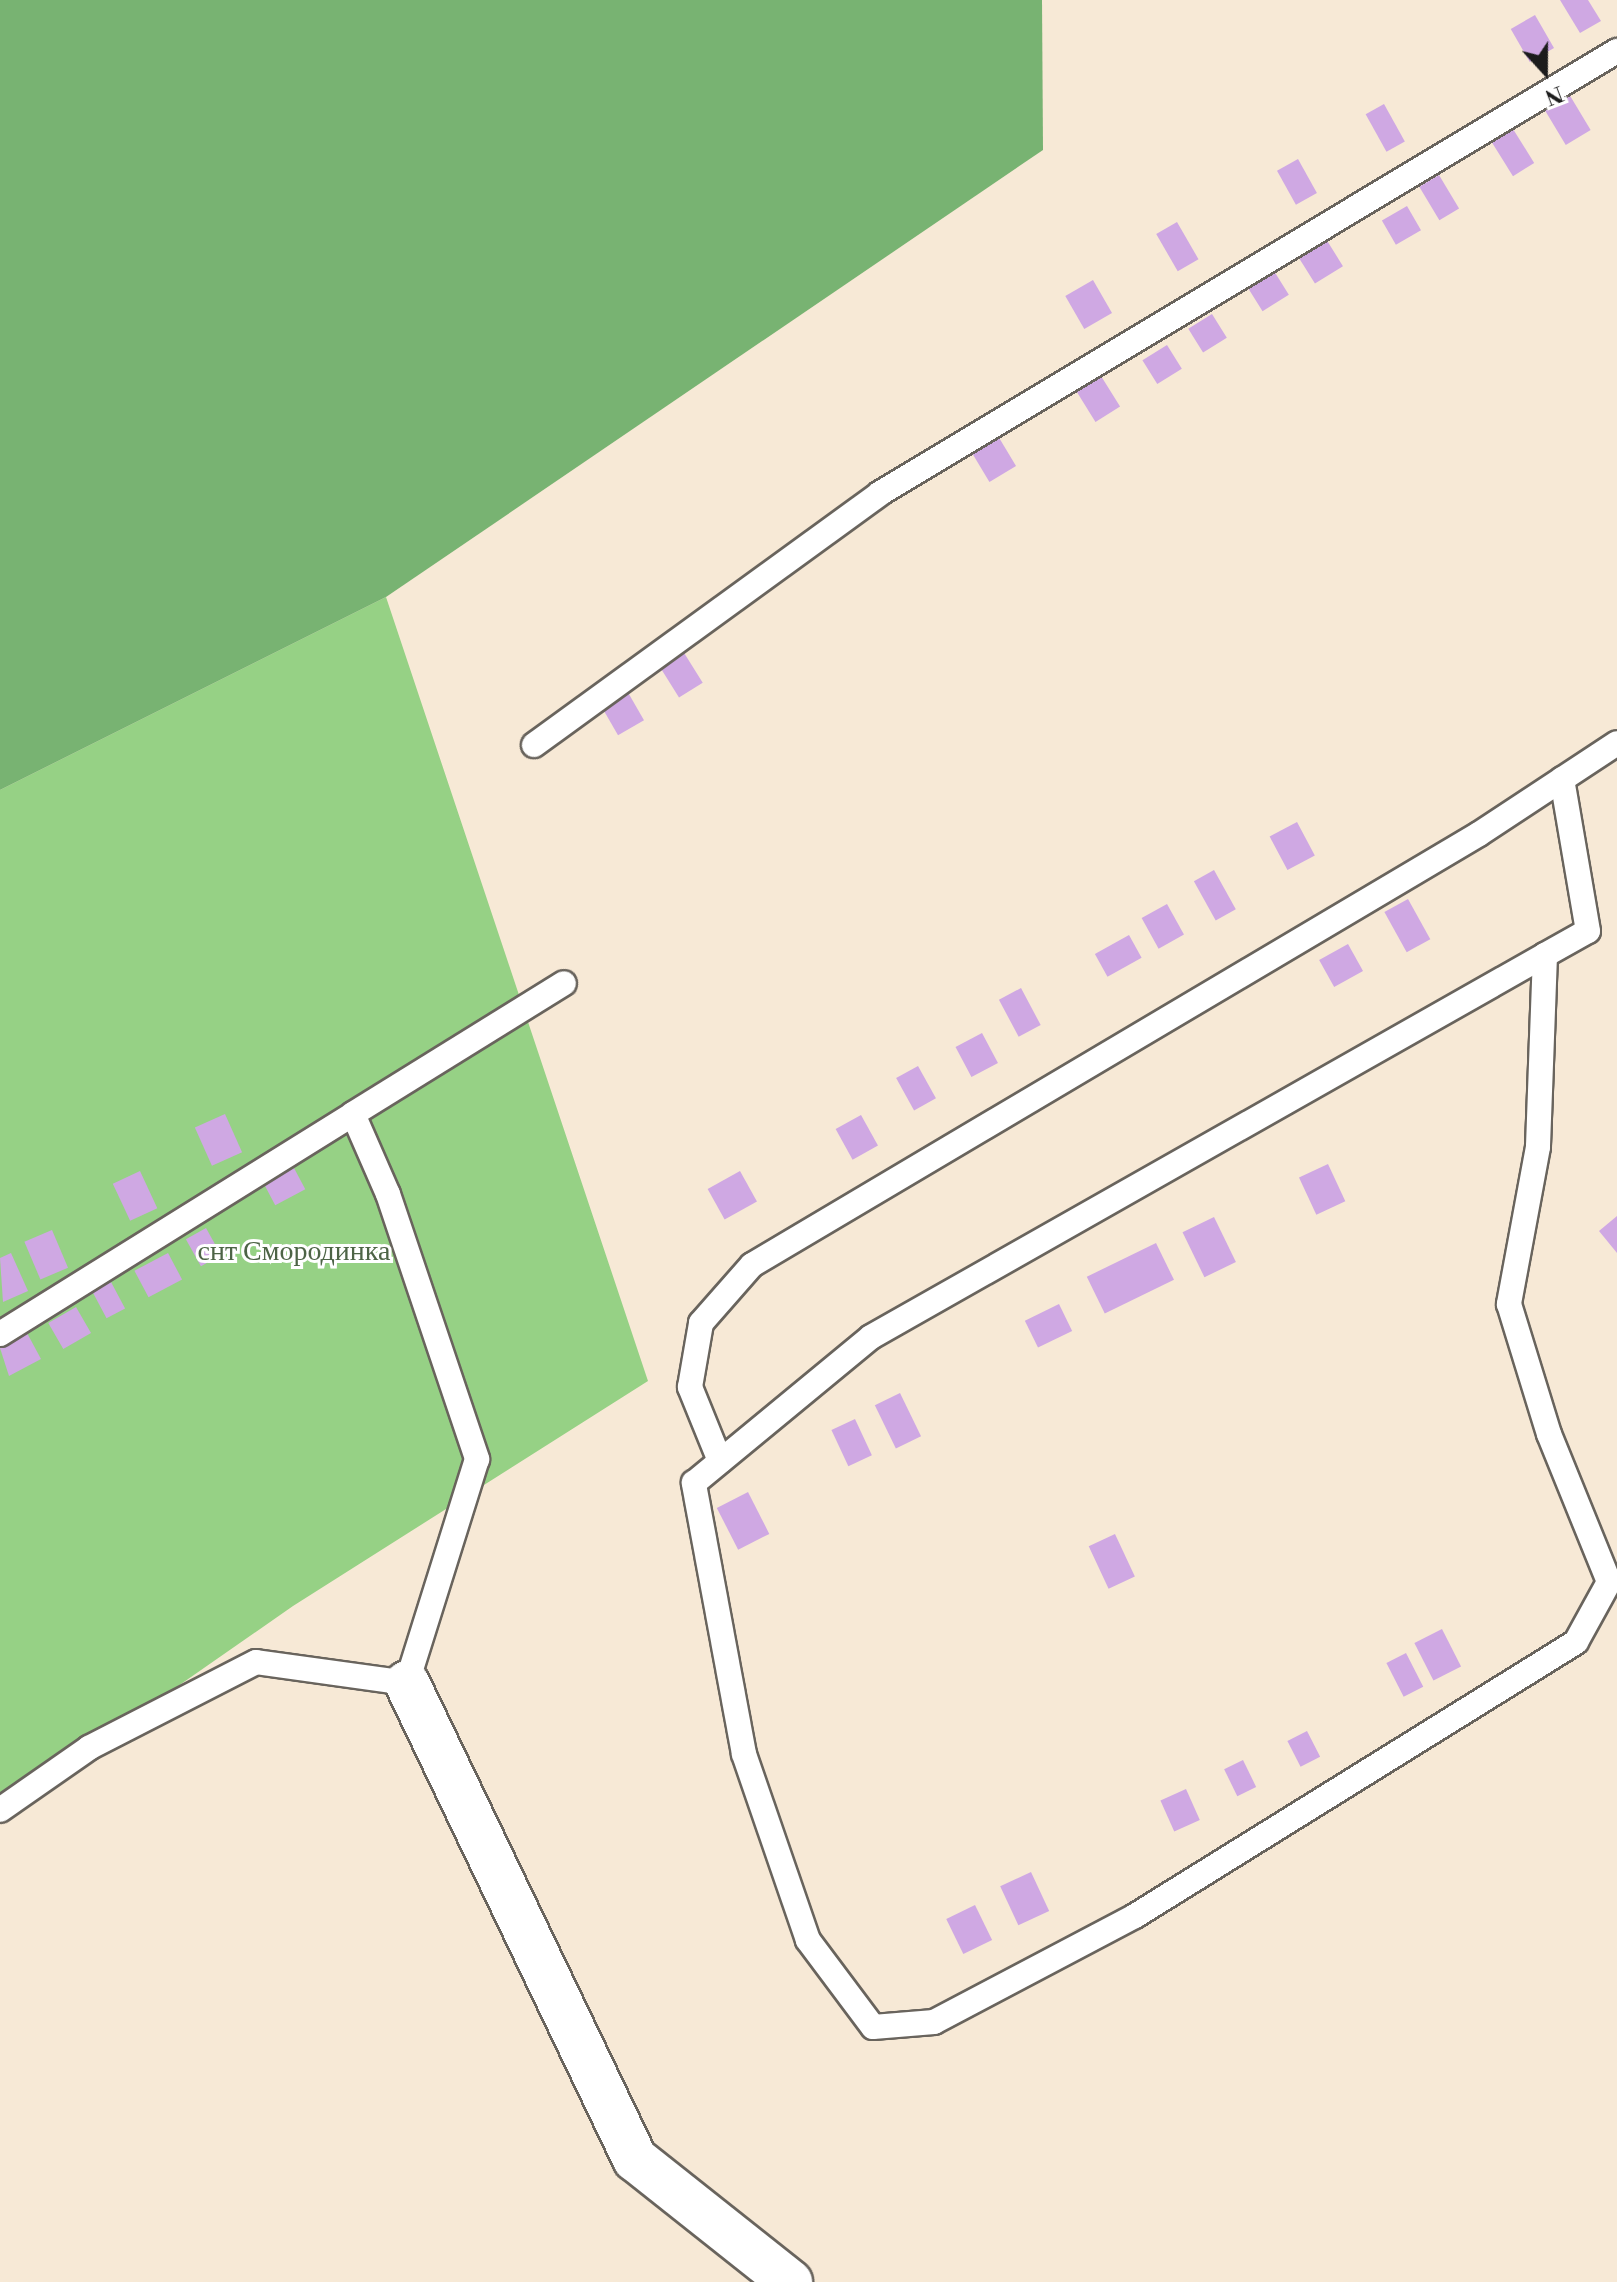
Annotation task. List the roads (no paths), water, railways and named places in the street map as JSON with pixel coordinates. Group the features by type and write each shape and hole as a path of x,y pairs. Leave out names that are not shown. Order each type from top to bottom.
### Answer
{"street":[{"path":"407,1683 635,2159 790,2282"}],"lane":[{"path":"534,745 879,494 1617,51"},
{"path":"720,1461 690,1387 701,1323 752,1265 1466,842 1617,743"},
{"path":"1545,955 1538,1147 1509,1304 1549,1434 1609,1582 1576,1642 1148,1908 934,2022 873,2027 808,1940 744,1754 694,1483 871,1337 1545,955 1588,931 1562,779"},
{"path":"0,1334 564,983"},
{"path":"0,1810 89,1748 256,1662 407,1683 477,1459 388,1194 353,1114"}],"park label":[{"name":"снт Смородинка","path":"294,1252"}]}
